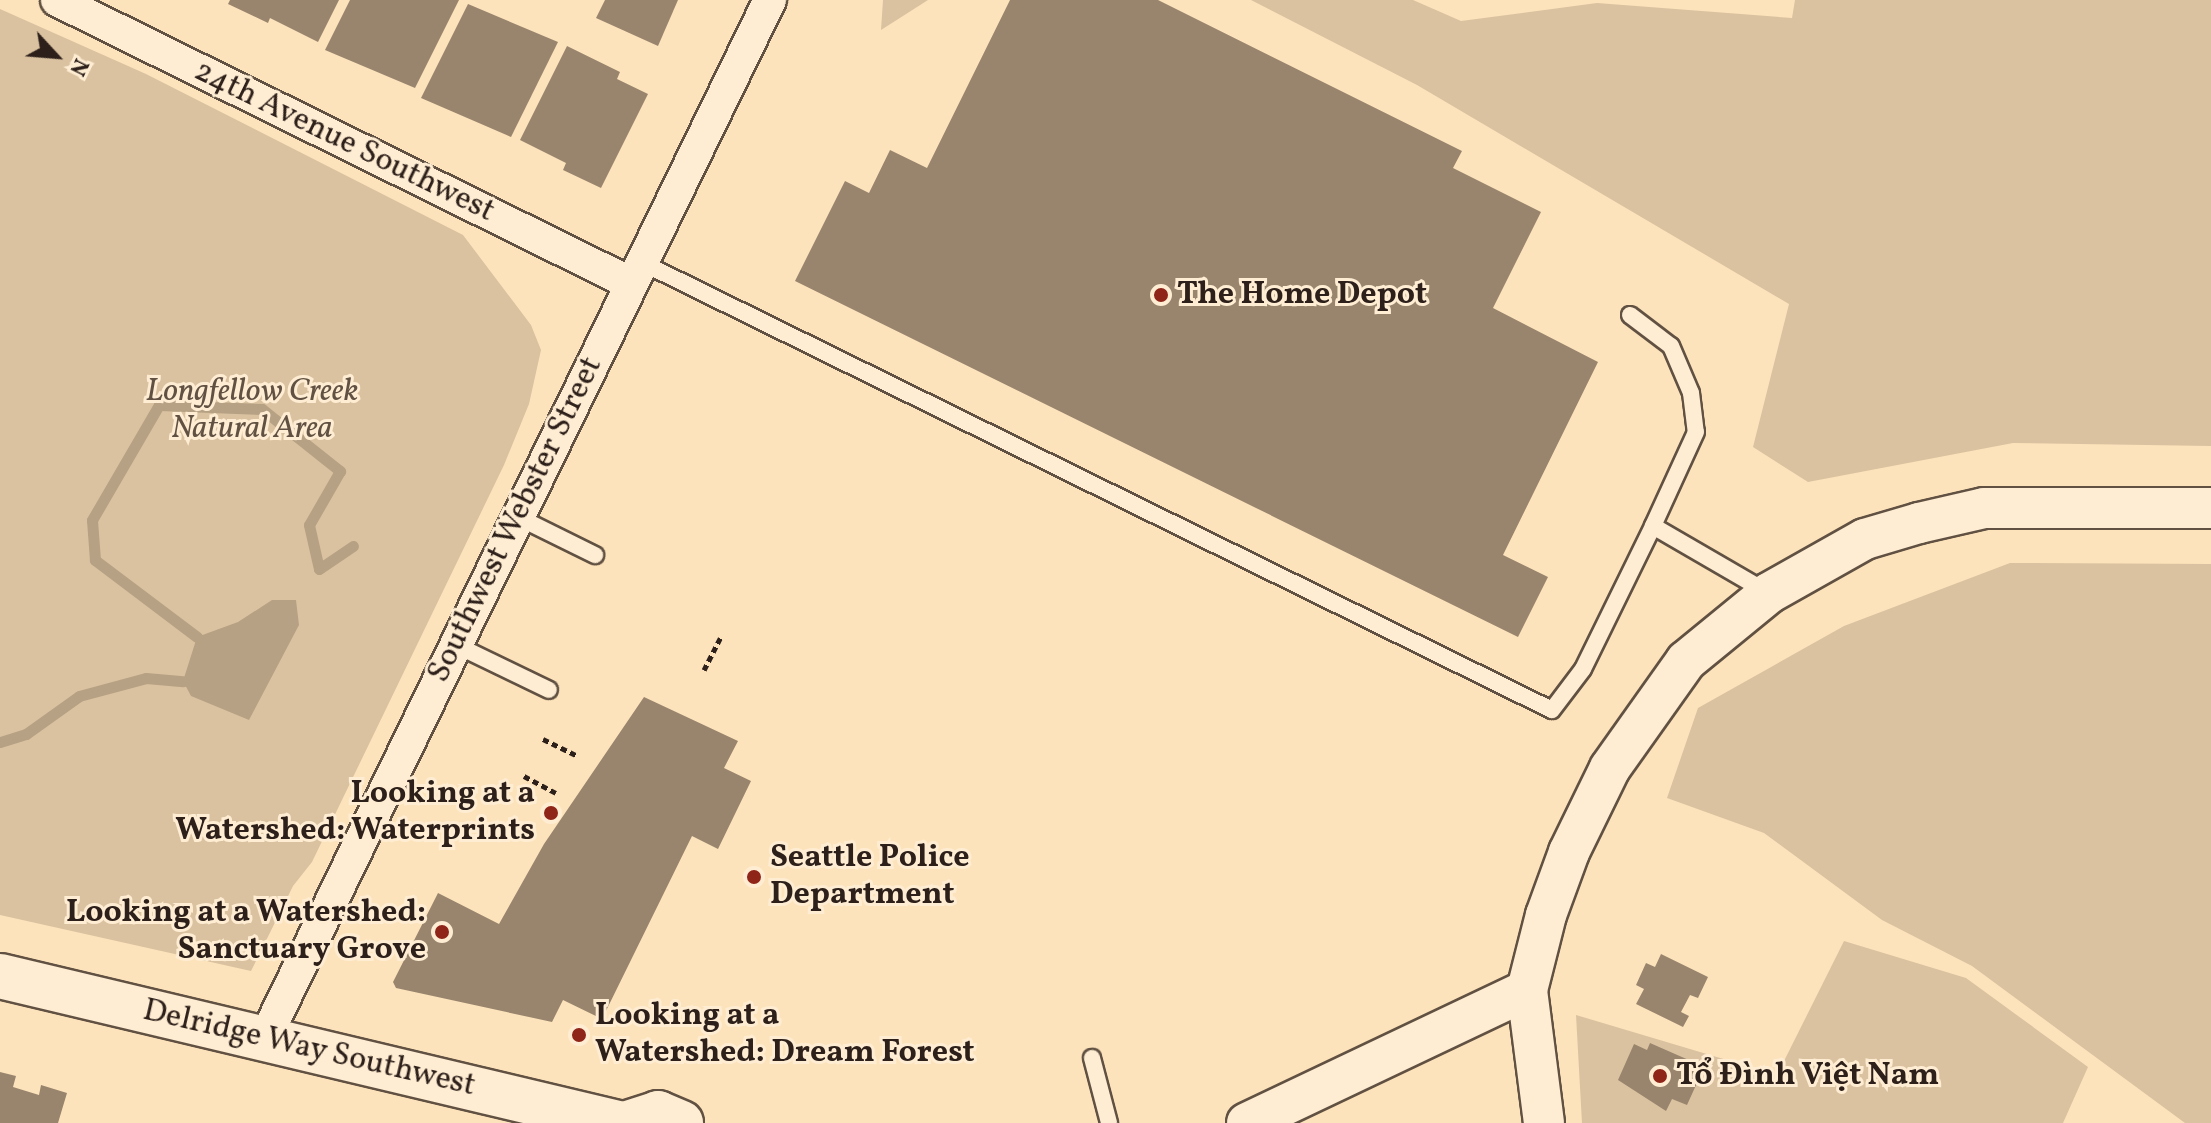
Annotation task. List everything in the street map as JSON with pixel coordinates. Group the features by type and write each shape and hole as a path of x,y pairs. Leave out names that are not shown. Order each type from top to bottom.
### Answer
{"main road":[{"name":"Delridge Way Southwest","path":"0,976 618,1123"},
{"path":"628,1123 658,1113 681,1123"}],"street":[{"name":"24th Avenue Southwest","path":"57,0 636,273"},
{"name":"Southwest Webster Street","path":"264,1040 770,0"},
{"path":"1544,1123 1527,990 1569,852 1610,768 1686,661 1769,593 1865,539 1984,508 2211,508"},
{"path":"1247,1123 1527,990"}],"lane":[{"path":"636,273 1552,710 1583,669 1696,432 1691,393 1671,346 1630,315"},
{"path":"518,517 595,555"},
{"path":"1653,526 1769,593"},
{"path":"456,645 549,690"},
{"path":"1092,1058 1109,1123"}],"path":[{"path":"704,670 720,638"},
{"path":"543,739 576,755"},
{"path":"524,776 556,793"}],"green space":[{"path":"883,0 928,0 881,30"},
{"path":"1251,0 1413,0 1461,21 1597,3 1792,18 1795,0 2211,0 2211,446 2013,443 1808,482 1753,447 1789,304 1417,85"},
{"name":"Longfellow Creek Natural Area","path":"0,9 146,74 463,235 531,325 541,350 529,404 504,465 312,862 293,886 251,971 0,915"},
{"path":"2010,563 2211,564 2211,1123 2185,1123 1972,966 1882,920 1764,833 1667,798 1698,708 1844,626"},
{"path":"1844,941 1966,978 2088,1067 2063,1123 1582,1123 1576,1015 1777,1075"}],"shaded area":[{"path":"272,600 296,600 299,625 249,720 191,696 183,681 197,637 238,622"}],"building":[{"path":"230,0 339,0 318,42 270,18 268,23 228,4"},
{"path":"350,0 459,0 415,88 325,50"},
{"path":"605,0 678,0 658,46 596,18"},
{"name":"The Home Depot","path":"1010,0 1158,0 1462,151 1453,168 1541,212 1493,308 1598,362 1503,555 1548,577 1518,637 795,281 845,181 869,193 890,150 927,168"},
{"path":"468,4 558,42 511,137 421,98"},
{"path":"567,46 620,72 617,79 648,94 601,188 563,170 566,163 520,140"},
{"path":"644,697 738,741 724,768 751,781 718,849 692,836 602,1019 563,1000 552,1022 396,988 393,982 438,893 499,924 544,844"},
{"path":"1661,954 1708,977 1698,998 1690,995 1681,1012 1689,1016 1683,1027 1636,1004 1644,989 1636,985 1646,963 1655,967"},
{"name":"Tổ Đình Việt Nam","path":"1650,1043 1691,1061 1689,1067 1702,1072 1687,1105 1672,1099 1666,1111 1618,1080 1634,1044 1647,1050"},
{"path":"0,1072 16,1076 13,1087 39,1095 41,1085 67,1093 58,1123 0,1123"}],"waterway":[{"path":"197,637 95,560 92,520 159,405 262,409 340,471 309,525 319,569 353,546"},
{"path":"0,742 26,734 79,696 146,678 183,681"}],"place":[{"name":"The Home Depot","path":"1161,295"},
{"name":"Looking at a Watershed: Waterprints","path":"551,813"},
{"name":"Seattle Police Department","path":"754,877"},
{"name":"Looking at a Watershed: Sanctuary Grove","path":"442,932"},
{"name":"Looking at a Watershed: Dream Forest","path":"579,1035"},
{"name":"Tổ Đình Việt Nam","path":"1660,1076"}]}
